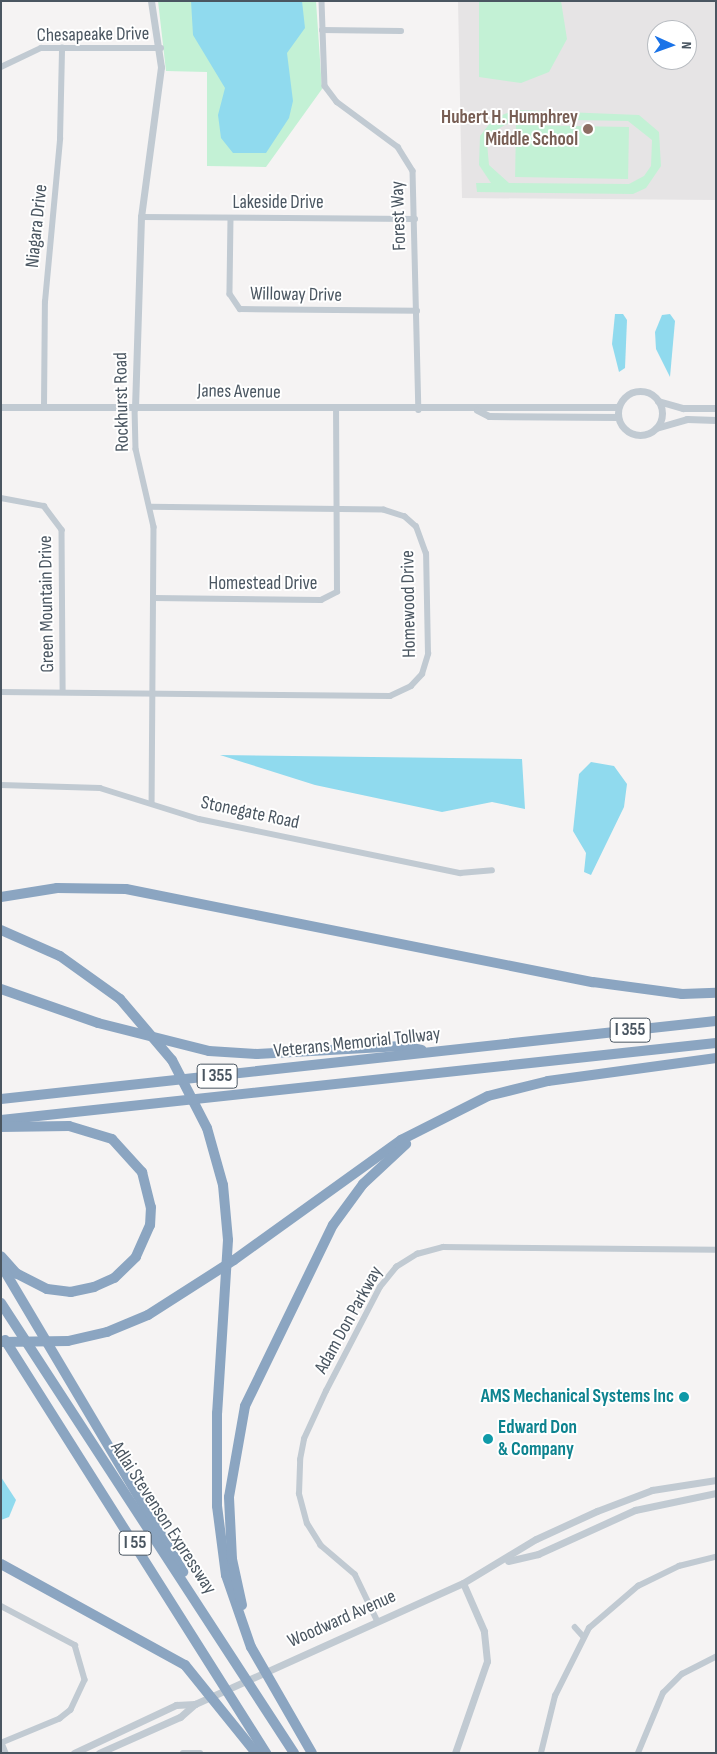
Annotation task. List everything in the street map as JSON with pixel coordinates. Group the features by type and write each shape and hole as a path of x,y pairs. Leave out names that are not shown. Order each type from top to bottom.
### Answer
{"highway":[{"path":"1,897 57,888 126,889 593,982 682,994 716,993"},
{"path":"1,930 60,956 103,984 146,1026 180,1074 207,1128 220,1170 228,1240 218,1413 220,1539 236,1609 266,1676 312,1753"},
{"path":"1,989 98,1023 209,1051 257,1054 402,1046 433,1052"},
{"name":"Veterans Memorial Tollway","path":"1,1099 716,1021"},
{"name":"Veterans Memorial Tollway","path":"1,1120 716,1043"},
{"path":"1,1342 46,1344 85,1337 128,1325 171,1302 393,1145 440,1117 513,1088 716,1058"},
{"path":"266,1676 240,1598 230,1538 232,1465 245,1406 342,1212 380,1166 440,1117"},
{"path":"1,1127 74,1127 112,1139 142,1172 151,1207 150,1225 136,1257 114,1278 94,1288 65,1292 33,1284 1,1256"},
{"path":"1,1265 142,1496 223,1644"},
{"name":"Adlai Stevenson Expressway","path":"1,1303 294,1753"},
{"name":"Adlai Stevenson Expressway","path":"1,1335 266,1753"},
{"path":"1,1564 185,1665 256,1753"}],"street":[{"name":"Rockhurst Road","path":"151,1 161,48 141,217 135,408 136,449 154,527 152,803"},
{"name":"Forest Way","path":"322,1 325,86 337,102 406,155 413,171 419,410"},
{"path":"322,30 401,31"},
{"name":"Chesapeake Drive","path":"1,68 30,50 62,48 161,48"},
{"name":"Niagara Drive","path":"44,407 45,302 60,148 62,48"},
{"name":"Lakeside Drive","path":"141,217 415,220"},
{"name":"Willoway Drive","path":"231,218 230,294 240,309 417,311"},
{"path":"716,408 683,408 658,401 648,392 634,391 618,407 618,417 634,434 687,419 716,420"},
{"path":"656,428 662,415 658,401"},
{"name":"Janes Avenue","path":"477,410 488,406 618,407"},
{"name":"Janes Avenue","path":"1,407 477,410 496,416 618,417"},
{"name":"Homestead Drive","path":"154,598 328,598 340,583 336,410"},
{"name":"Green Mountain Drive","path":"1,498 44,506 62,530 63,692"},
{"name":"Homewood Drive","path":"1,692 390,696 411,686 422,674 428,654 423,540 405,517 384,510 150,507"},
{"name":"Stonegate Road","path":"1,785 100,788 199,819 460,873 492,870"},
{"name":"Adam Don Parkway","path":"377,1621 355,1575 321,1546 306,1524 299,1494 300,1460 304,1439 326,1392 380,1287 396,1267 417,1254 443,1247 716,1250"},
{"name":"Woodward Avenue","path":"99,1753 180,1716 195,1704 463,1583 503,1563 536,1539 618,1502 667,1487 716,1480"},
{"name":"Woodward Avenue","path":"503,1563 538,1554 635,1510 716,1493"},
{"path":"541,1753 555,1696 584,1637 638,1586 679,1566 716,1557"},
{"path":"455,1753 487,1661 484,1631 463,1583"},
{"path":"1,1606 75,1645 84,1680 71,1710 60,1720 2,1743 6,1753"},
{"path":"575,1627 584,1637"},
{"path":"638,1753 663,1693 682,1674 716,1657"},
{"name":"Woodward Avenue","path":"74,1753 176,1705 195,1704"},
{"path":"183,1753 200,1753"}],"shaded area":[{"name":"Hubert H. Humphrey Middle School","path":"458,1 716,1 716,200 462,198"}],"green space":[{"path":"158,1 316,1 322,89 266,167 207,166 207,72 166,71"},
{"path":"479,1 561,1 567,39 549,72 521,83 479,77"},
{"path":"515,110 639,115 659,132 661,166 646,188 633,194 477,192 476,183 491,183 479,165 480,136 494,118","holes":["515,119 628,121 652,140 651,166 644,176 629,184 509,183 489,165 487,143 493,132"]},
{"path":"516,125 629,127 628,179 515,177"}],"water":[{"path":"191,1 302,1 305,28 287,53 293,101 289,118 266,153 233,153 221,138 218,115 225,88 193,35"},
{"path":"615,314 623,314 627,320 625,368 619,372 612,344"},
{"path":"670,314 675,321 670,377 656,349 655,332 662,315"},
{"path":"220,755 522,759 525,809 492,802 442,812 315,785"},
{"path":"591,762 614,766 627,784 624,807 591,875 584,872 586,853 573,831 579,774"},
{"path":"1,1477 16,1500 9,1517 1,1520"}],"place":[{"name":"Hubert H. Humphrey Middle School","path":"588,129"},
{"name":"AMS Mechanical Systems Inc","path":"684,1397"},
{"name":"Edward Don & Company","path":"488,1439"}]}
